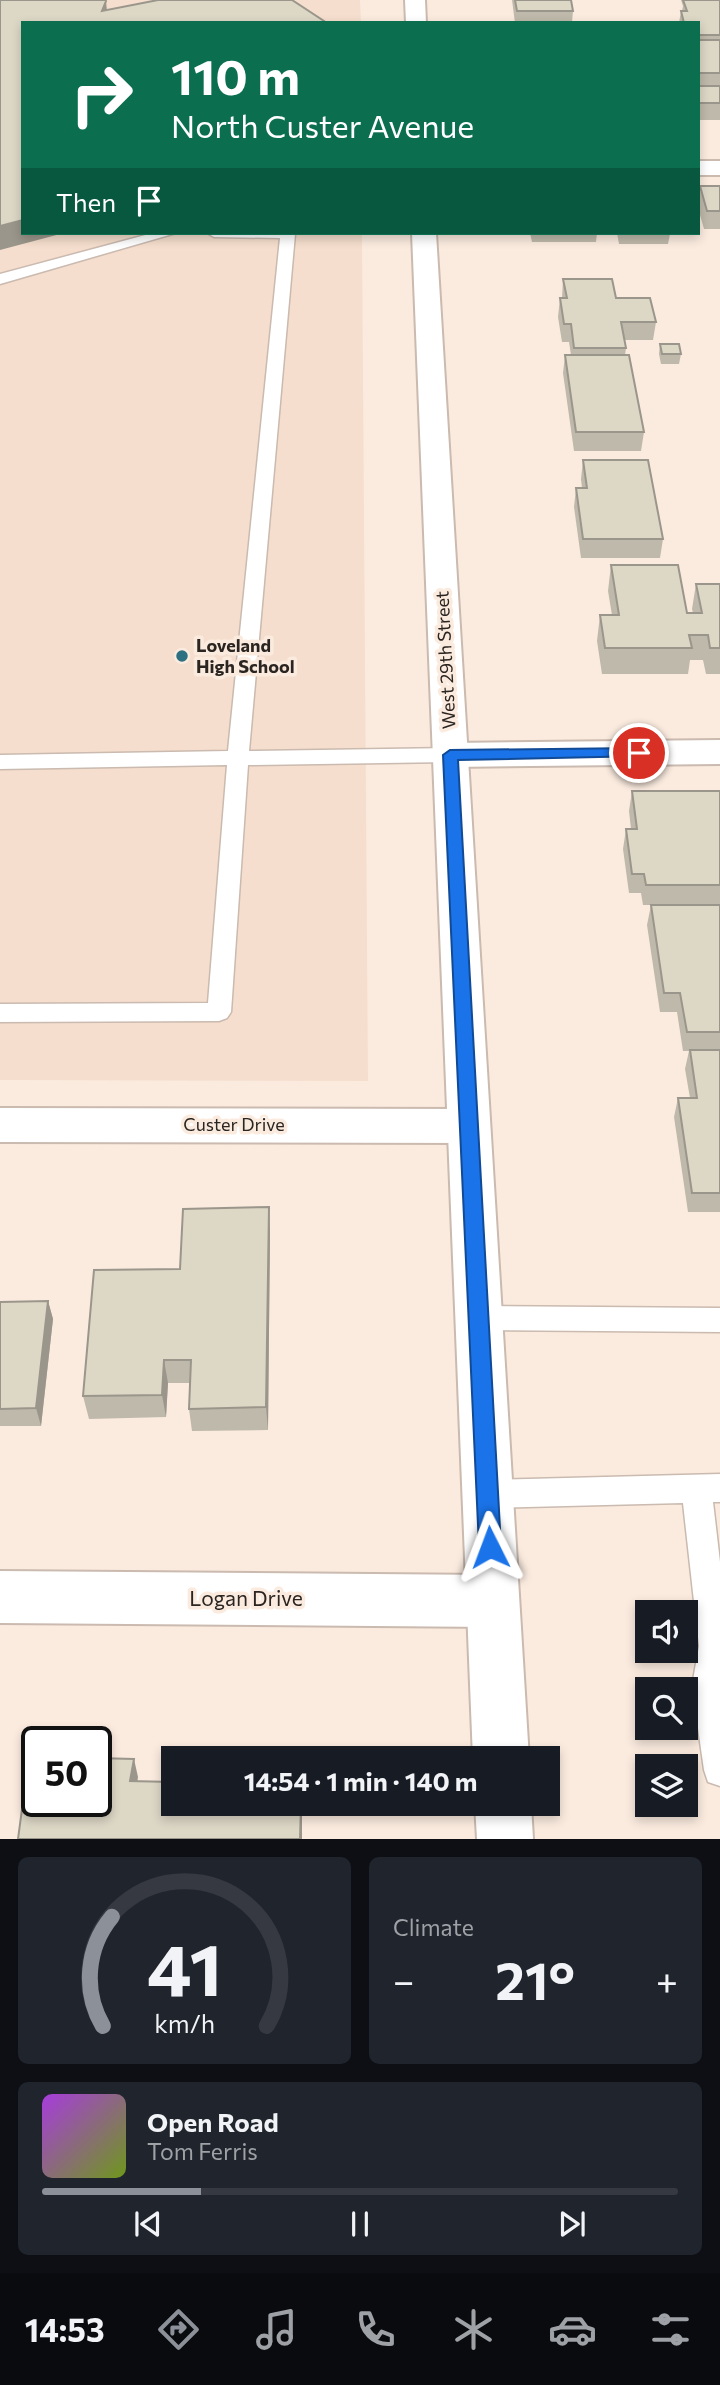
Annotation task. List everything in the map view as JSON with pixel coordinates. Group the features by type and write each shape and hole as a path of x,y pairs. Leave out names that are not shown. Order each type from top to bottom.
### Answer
{"main road":[{"path":"415,0 416,21"},
{"path":"700,168 720,168"},
{"name":"West 29th Street","path":"424,235 500,1746"},
{"path":"450,755 720,752"},
{"name":"Custer Drive","path":"0,1125 468,1126"},
{"name":"Logan Drive","path":"0,1597 493,1601"},
{"path":"504,1816 505,1839"}],"lane":[{"path":"0,279 162,235"},
{"path":"0,1013 219,1012 239,757 288,235"},
{"path":"0,762 450,755"},
{"path":"478,1318 720,1320"},
{"path":"487,1494 708,1488 715,1646 708,1686 720,1770"}],"shaded area":[{"name":"Loveland High School","path":"0,0 360,0 361,21 21,21 21,235 362,235 368,1081 0,1080"}],"building":[{"path":"0,0 105,0 102,11 158,0 292,0 324,21 21,21 21,221 0,226"},
{"path":"515,0 571,0 573,11 517,11"},
{"path":"683,0 720,0 720,35 700,35 700,21 684,21 681,11 687,11"},
{"path":"700,40 720,40 720,73 700,73"},
{"path":"700,86 720,86 720,103 700,103"},
{"path":"700,186 720,186 720,211 707,211"},
{"path":"563,279 612,279 616,298 650,298 656,322 621,322 626,348 574,348 571,324 564,324 560,298 567,298"},
{"path":"660,344 679,344 681,354 662,354"},
{"path":"565,355 629,355 644,432 576,432"},
{"path":"583,460 648,460 663,539 583,539 576,488 587,488"},
{"path":"611,565 678,565 687,613 702,613 696,584 720,584 720,648 710,648 708,635 689,635 692,648 605,648 600,615 619,615"},
{"path":"632,791 720,791 720,885 646,885 644,874 632,874 626,829 637,829"},
{"path":"651,905 720,905 720,1032 687,1032 680,993 664,993"},
{"path":"690,1050 720,1050 720,1193 692,1193 678,1098 697,1098"},
{"path":"269,1207 266,1407 189,1409 191,1360 164,1360 162,1395 83,1396 94,1270 180,1269 183,1209"},
{"path":"48,1301 36,1408 0,1409 0,1302"},
{"path":"112,1758 134,1759 130,1781 161,1782 161,1816 301,1816 300,1839 18,1839 21,1817 112,1817"}],"place":[{"name":"Loveland High School","path":"182,656"}],"route":[{"path":"490,1547 450,755 639,753"}]}
